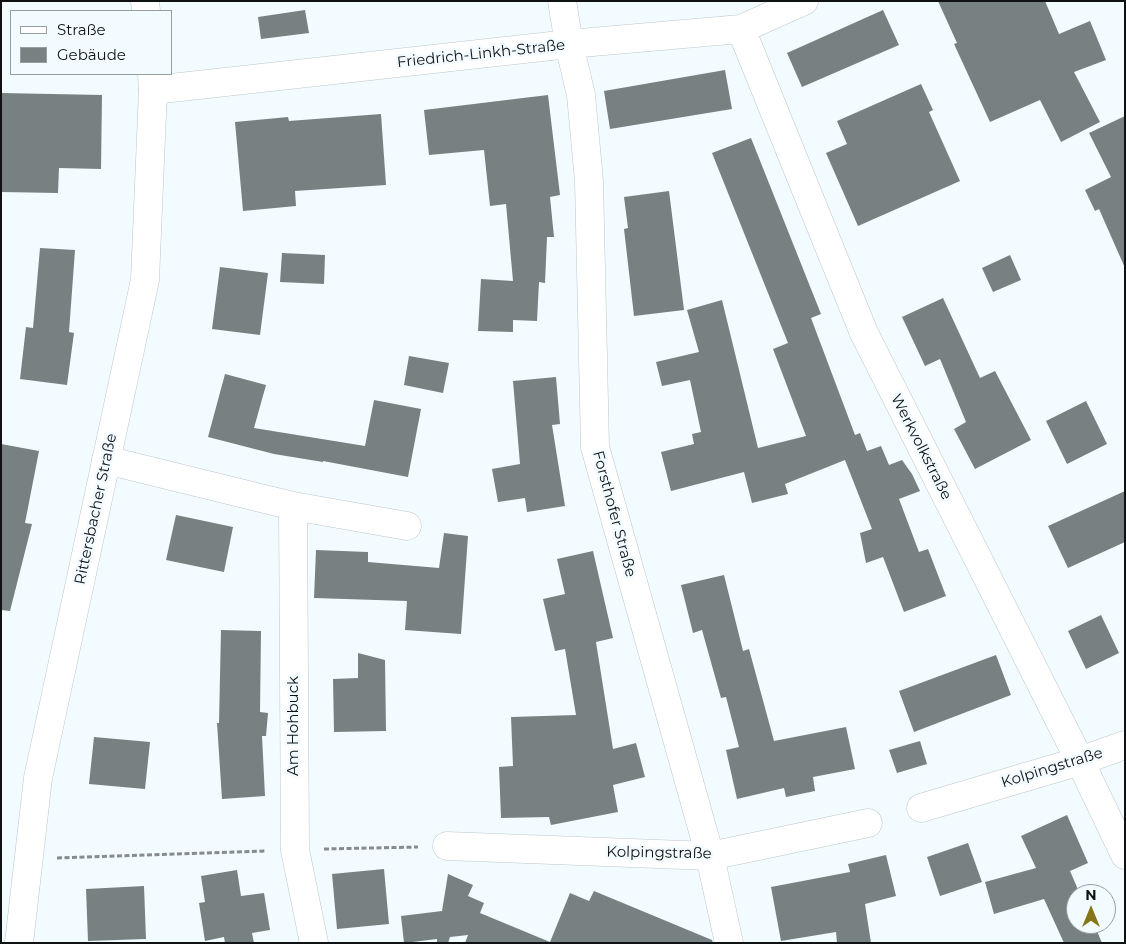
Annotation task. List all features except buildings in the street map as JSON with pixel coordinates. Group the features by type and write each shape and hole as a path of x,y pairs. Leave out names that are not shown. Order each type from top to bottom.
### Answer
{"street":[{"name":"Forsthofer Straße","path":"562,1 569,44 581,95 590,181 595,447 710,856 729,943"},
{"name":"Friedrich-Linkh-Straße","path":"153,82 741,29 804,1"},
{"name":"Werkvolkstraße","path":"741,29 864,333 1080,761 1125,855"},
{"name":"Rittersbacher Straße","path":"19,943 38,778 146,280 153,82"},
{"path":"106,460 293,506 407,526"},
{"name":"Am Hohbuck","path":"293,506 294,850 314,943"},
{"name":"Kolpingstraße","path":"922,808 1080,761 1125,745"},
{"name":"Kolpingstraße","path":"447,846 710,856 868,823"}],"path":[{"path":"29,859 447,846"}]}
